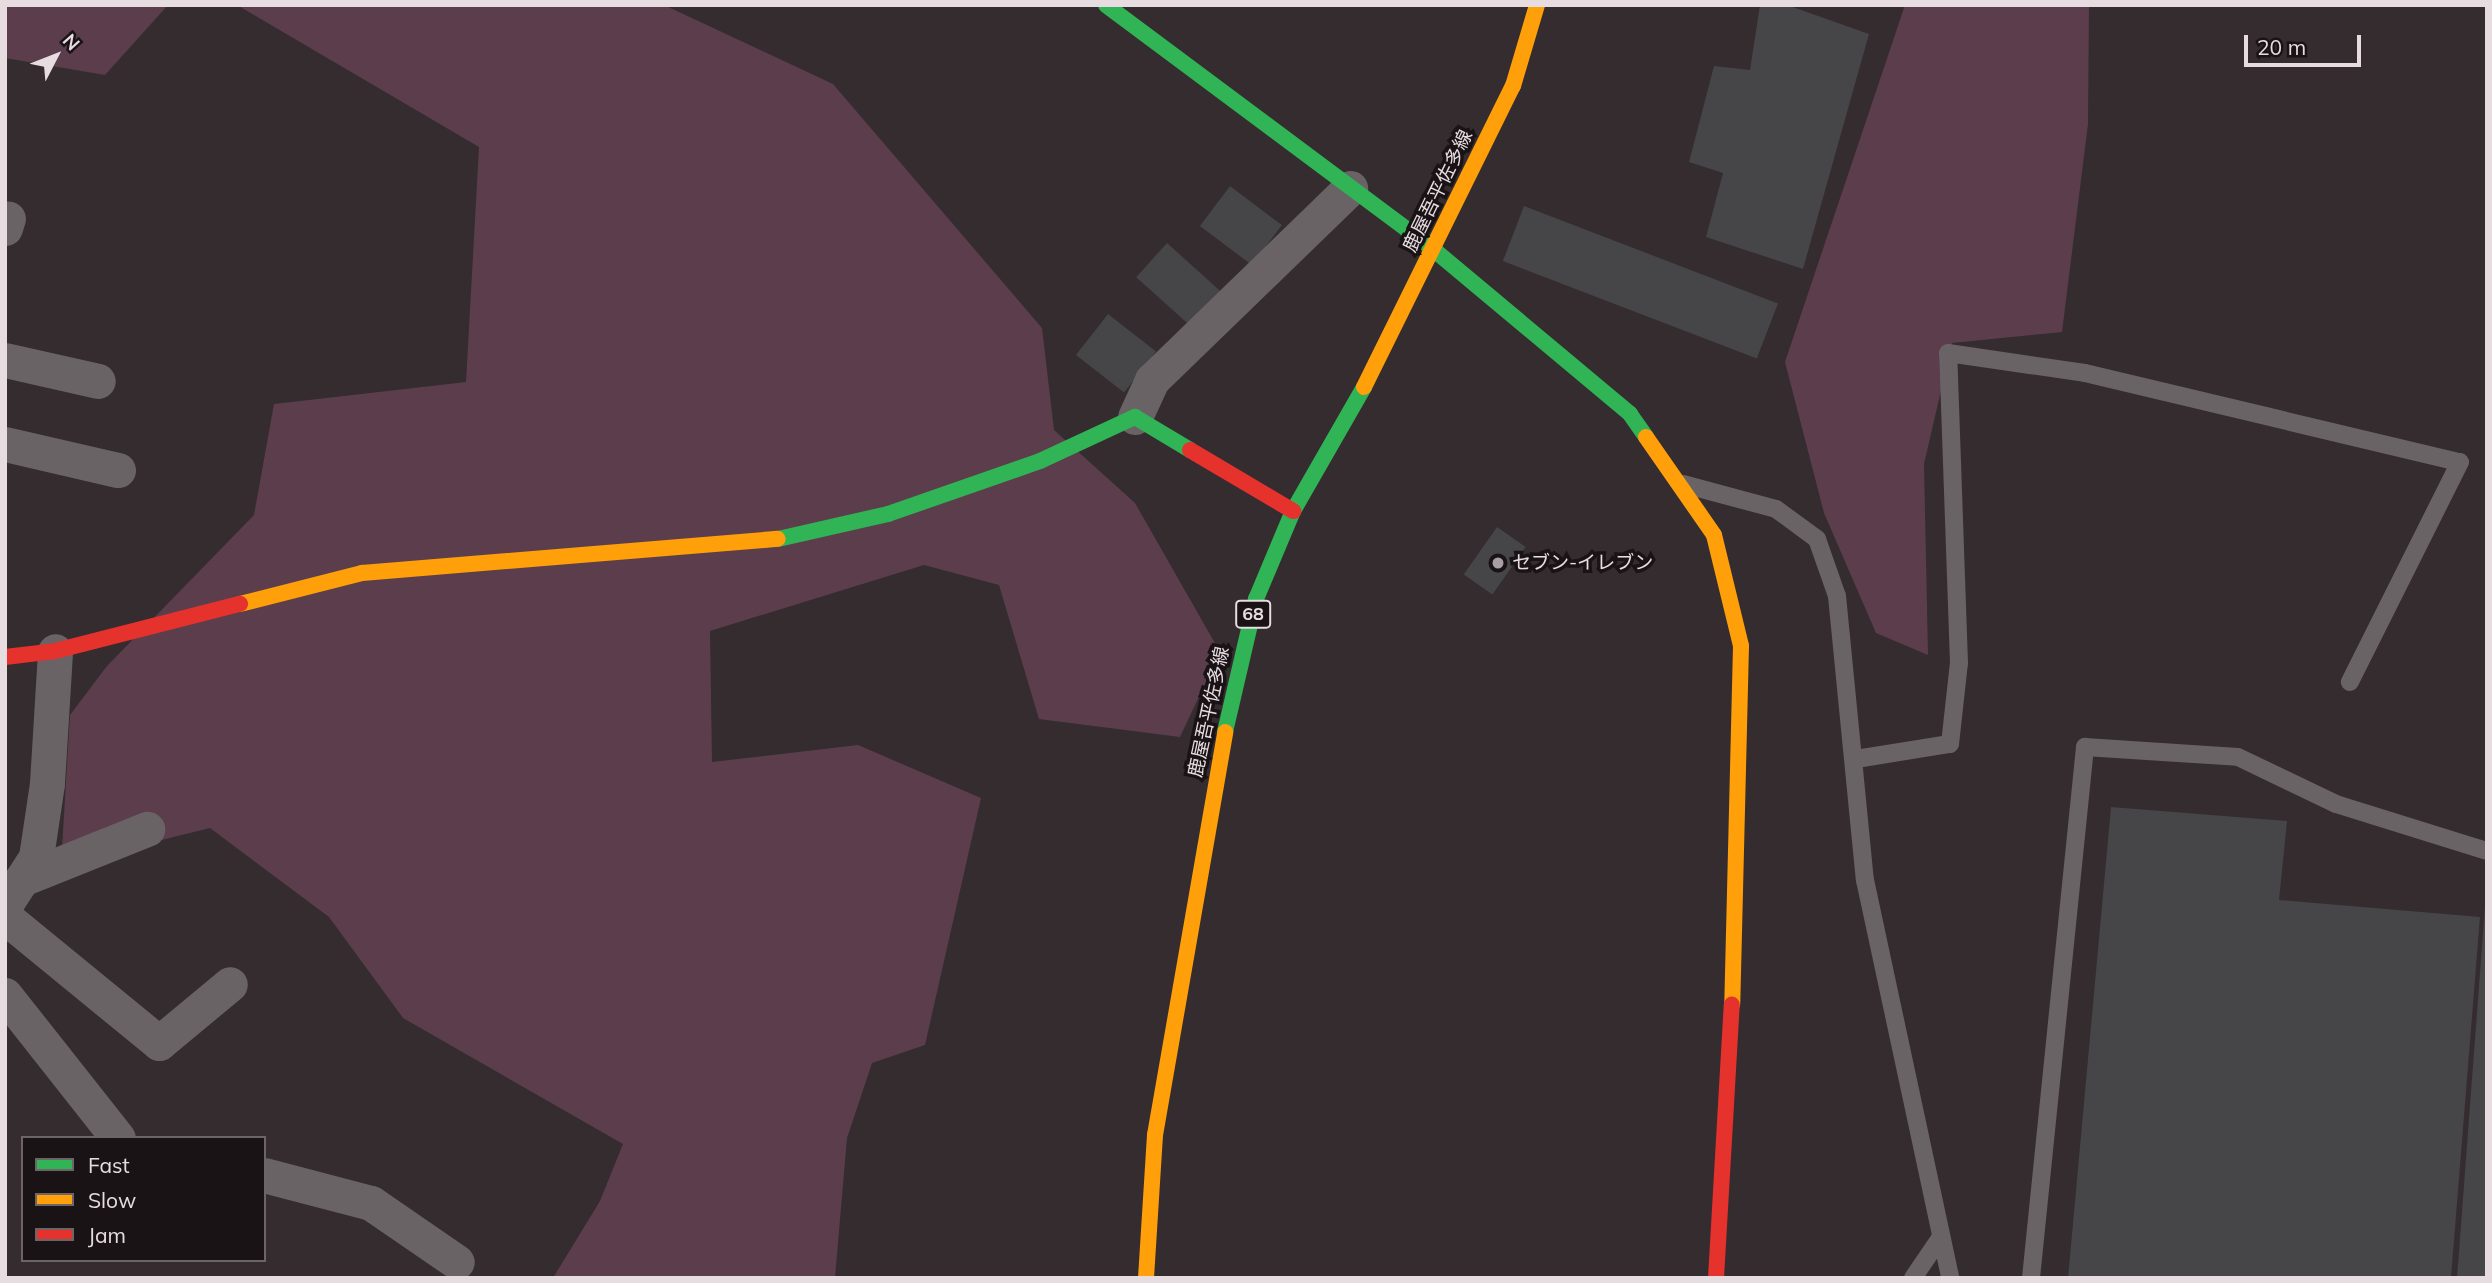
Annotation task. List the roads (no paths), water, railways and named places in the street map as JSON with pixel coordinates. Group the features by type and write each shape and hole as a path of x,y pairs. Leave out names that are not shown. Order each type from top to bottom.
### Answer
{"street":[{"path":"1106,5 1433,250 1630,414 1682,484 1714,536 1741,646 1738,902 1716,1278"},
{"name":"鹿屋吾平佐多線","path":"1146,1278 1155,1135 1226,725 1256,599 1293,512 1384,352 1513,86 1537,5"},
{"path":"5,657 54,651 362,573 774,540 914,505 1040,461 1135,417 1152,380 1350,188"},
{"path":"5,360 98,381"},
{"path":"1135,417 1293,512"},
{"path":"5,444 118,470"},
{"path":"13,892 36,857 47,783 54,651"},
{"path":"13,892 147,830"},
{"path":"5,917 159,1043 230,984"},
{"path":"5,995 116,1136"},
{"path":"266,1176 371,1203 457,1262"}],"lane":[{"path":"1856,759 1950,744 1959,663 1948,353 2085,373 2460,462 2350,682"},
{"path":"1682,484 1776,509 1816,539 1838,596 1866,880 1950,1278"},
{"path":"2031,1278 2085,747 2238,757 2336,804 2487,851"},
{"path":"1913,1278 1941,1237"}],"place":[{"name":"セブン-イレブン","path":"1498,563"}]}
